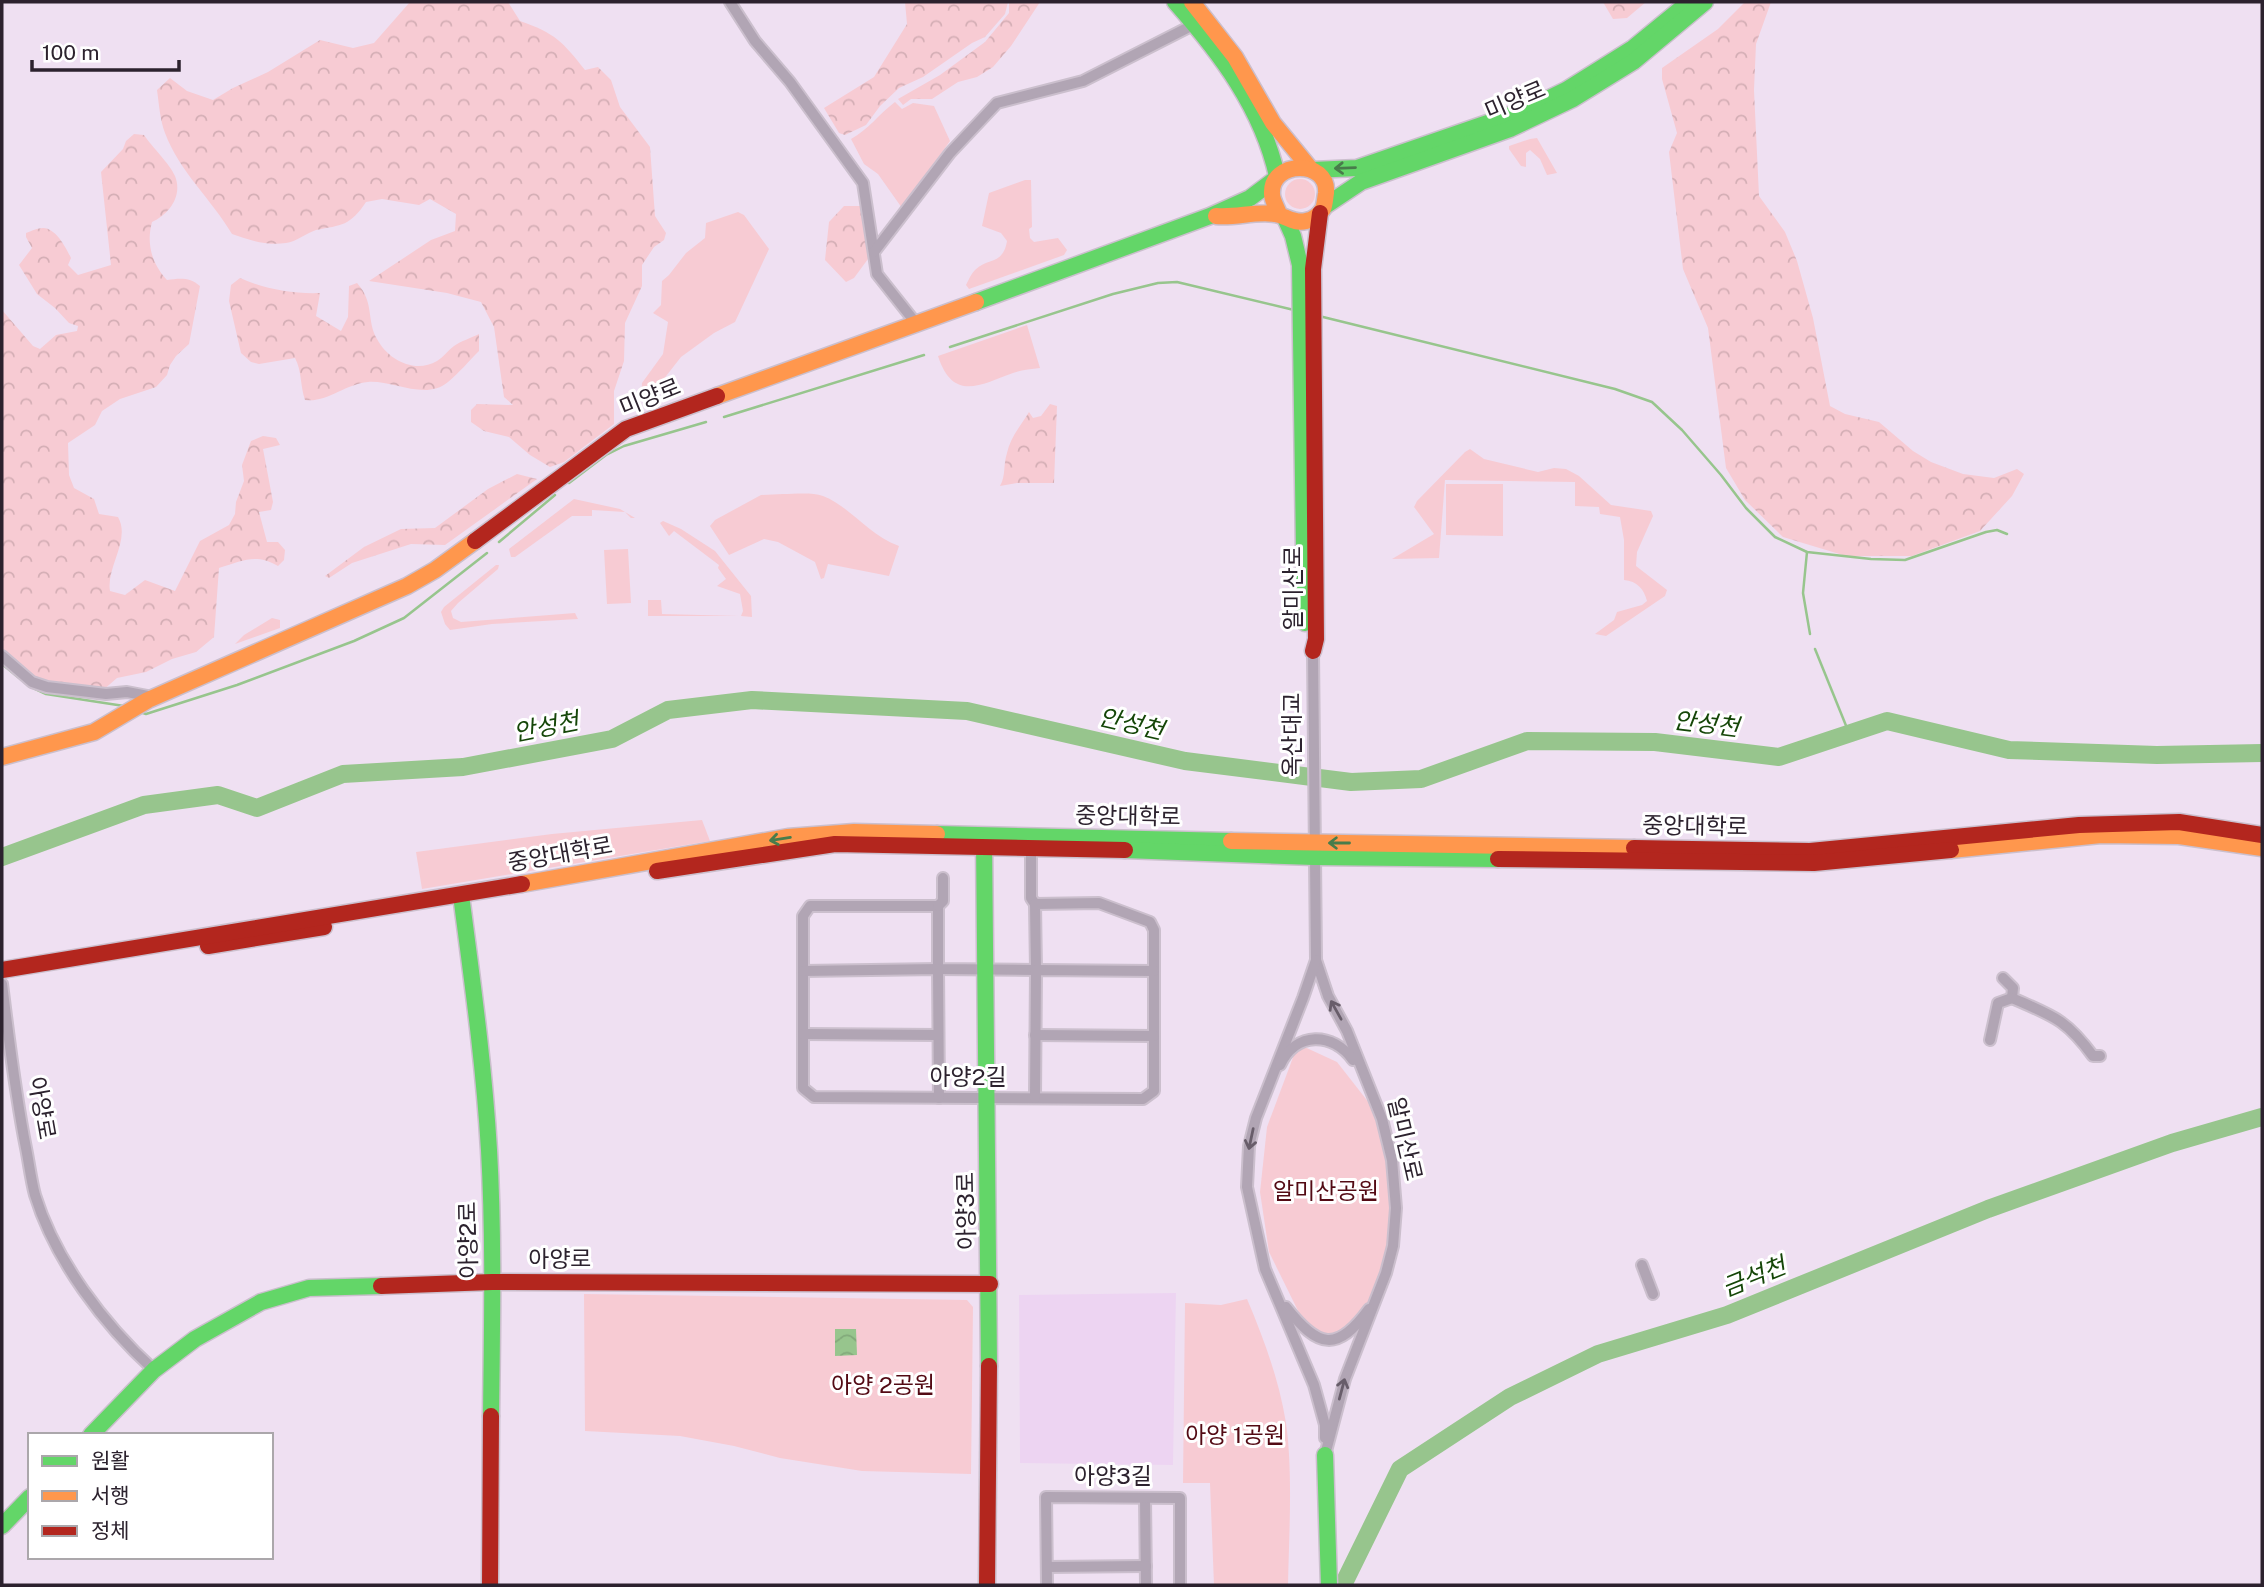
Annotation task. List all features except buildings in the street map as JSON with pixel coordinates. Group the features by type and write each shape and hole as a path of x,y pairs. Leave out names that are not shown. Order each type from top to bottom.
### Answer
{"street":[{"path":"730,2 755,41 790,82 863,183 877,274 915,322"},
{"path":"1175,2 1227,66 1257,118 1268,138 1276,178"},
{"path":"1192,2 1235,57 1273,122 1323,179 1328,193 1322,210 1303,222 1282,216 1273,204 1271,192 1276,178 1286,169 1297,166 1311,168"},
{"name":"미양로","path":"1311,168 1357,168 1525,110 1566,90 1633,48 1689,2"},
{"name":"미양로","path":"1322,210 1334,198 1371,178 1502,131 1580,95 1639,58 1705,2"},
{"path":"874,252 950,153 997,103 1083,81 1195,24"},
{"name":"미양로","path":"2,757 94,732 151,699 407,586 435,570 626,429 1210,216 1250,198 1276,178"},
{"name":"알미산로","path":"1312,651 1316,639 1313,270 1322,210"},
{"name":"미양로","path":"1210,216 1245,213 1282,216"},
{"name":"알미산로","path":"1282,216 1293,236 1300,265 1306,639 1312,651"},
{"name":"옥산대교","path":"1312,651 1312,819"},
{"path":"2,656 32,681 47,687 106,694 127,692 151,699"},
{"name":"알미산로","path":"1312,819 1315,960 1303,998 1262,1101 1249,1146 1248,1187 1265,1269 1314,1385 1325,1426 1329,1585"},
{"name":"중앙대학로","path":"985,841 1031,848 1810,851 2079,825 2179,822 2262,835"},
{"name":"중앙대학로","path":"2,970 272,924 835,844 985,841 1814,863 2101,835 2179,836 2262,848"},
{"name":"아양3로","path":"985,841 989,1284 987,1585"},
{"path":"1031,848 1031,898 1035,904 1035,1098"},
{"path":"939,1098 938,906 943,901 943,878"},
{"name":"중앙대학로","path":"2,982 462,899"},
{"name":"아양2로","path":"462,899 477,1017 489,1149 492,1282 491,1585"},
{"name":"아양2길","path":"938,906 810,906 803,916 803,1088 814,1097 1143,1099 1154,1091 1154,930 1150,922 1099,904 1035,904"},
{"name":"알미산로","path":"1315,960 1328,996 1348,1031 1382,1119 1392,1160 1396,1208 1393,1246 1378,1296 1345,1379 1325,1455"},
{"path":"803,971 1154,971"},
{"path":"2003,978 2012,988 2012,998"},
{"name":"아양로","path":"2,982 16,1100 35,1195 59,1250 101,1314 124,1343 154,1370"},
{"path":"1990,1040 1998,1003 2012,998 2061,1020 2079,1036 2093,1056 2100,1056"},
{"path":"803,1034 938,1035"},
{"path":"1035,1035 1154,1036"},
{"path":"1262,1101 1283,1059 1298,1044 1313,1037 1330,1041 1346,1050 1373,1097"},
{"path":"1642,1265 1653,1294"},
{"name":"아양로","path":"93,1433 154,1370 195,1339 261,1302 309,1287 492,1282 989,1284"},
{"path":"1277,1297 1301,1327 1320,1339 1333,1340 1353,1327 1378,1296"},
{"name":"아양3길","path":"1047,1585 1046,1497 1180,1498 1180,1585"},
{"path":"1145,1498 1146,1585"},
{"path":"2,1526 28,1499"},
{"path":"1047,1567 1146,1566"}],"shaded area":[{"path":"1176,1293 1173,1465 1020,1463 1019,1295"}],"green space":[{"path":"410,2 508,2 520,21 557,40 585,70 598,67 611,80 620,107 650,147 655,216 666,233 664,240 654,247 642,265 642,286 625,323 624,361 614,391 614,424 564,462 550,467 530,455 509,437 484,431 471,422 471,410 477,404 513,405 504,397 494,327 481,302 447,293 369,281 431,240 455,231 456,214 430,199 419,205 382,199 366,202 355,216 345,223 316,230 290,242 258,242 232,234 187,173 163,128 157,90 170,78 187,91 213,100 268,72 320,40 353,48 374,43"},
{"path":"905,2 1008,2 1005,14 985,37 923,77 899,88 880,106 866,125 845,135 839,133 824,108 874,77 907,24"},
{"path":"1009,2 1040,2 1011,46 993,67 977,77 958,82 932,99 911,99 903,105 898,99 940,75 985,42 1009,13"},
{"path":"1603,2 1646,2 1627,18 1613,19"},
{"path":"1745,2 1771,2 1756,44 1754,90 1759,196 1785,232 1797,261 1813,318 1830,406 1845,414 1879,422 1913,451 1931,462 1963,474 1994,478 2017,469 2024,474 2012,496 1980,531 1912,556 1846,556 1783,537 1745,500 1726,468 1708,328 1683,269 1669,152 1677,133 1662,79 1662,68 1718,29"},
{"path":"895,102 902,109 913,103 934,106 950,141 902,208 878,174 864,164 851,139"},
{"path":"134,134 144,135 169,166 177,183 173,204 152,222 150,246 157,267 167,280 185,279 200,286 189,344 176,356 167,375 156,387 120,399 102,411 95,425 68,443 69,475 74,488 94,499 99,514 118,517 122,535 111,573 110,591 125,595 145,580 175,591 200,541 229,525 235,514 236,502 244,481 242,465 251,441 263,436 276,438 280,445 263,449 273,502 271,510 259,512 267,542 278,542 285,550 284,560 278,566 256,559 219,568 214,637 196,652 172,659 146,672 117,678 102,691 45,685 2,652 2,310 33,346 40,349 56,335 77,331 78,326 69,323 37,294 19,265 32,248 26,233 43,228 52,231 71,258 68,265 78,275 111,265 101,172"},
{"path":"1537,138 1557,173 1547,175 1540,159 1530,150 1526,153 1526,167 1521,166 1509,149 1509,146"},
{"path":"1300,179 1311,183 1315,194 1311,205 1300,209 1289,205 1285,194 1289,183"},
{"path":"1031,180 1030,238 1034,242 1058,238 1067,250 1064,255 969,289 966,285 974,272 999,257 1007,241 1001,233 982,226 989,193"},
{"path":"844,206 861,206 869,250 868,259 854,278 846,282 825,260 829,222"},
{"path":"738,212 744,215 769,249 735,322 714,333 681,357 663,380 641,400 642,383 663,354 668,322 653,313 661,305 662,281 686,253 705,238 706,223"},
{"path":"240,278 279,290 320,293 316,316 341,331 348,317 349,286 357,283 366,298 377,339 388,353 403,363 429,365 457,344 479,334 479,351 448,382 430,390 368,382 321,399 305,400 295,358 259,364 251,362 241,353 229,301 231,285"},
{"path":"1027,325 1040,368 1019,371 969,386 951,380 944,370 938,356"},
{"path":"1050,404 1057,406 1054,483 1000,486 1008,447 1016,432 1029,412 1033,418 1041,416"},
{"path":"1470,449 1484,459 1538,472 1554,468 1566,469 1579,476 1611,505 1651,511 1653,516 1637,552 1636,566 1667,590 1665,596 1606,636 1595,634 1614,620 1617,612 1647,601 1639,586 1624,580 1624,540 1620,517 1600,514 1599,507 1575,506 1575,482 1445,480 1439,558 1392,559 1434,534 1414,507"},
{"path":"517,474 537,479 445,545 411,544 352,563 329,578 325,576 364,547 401,529 435,528 488,489"},
{"path":"1446,484 1503,484 1503,536 1446,535"},
{"path":"809,494 833,501 878,535 899,546 889,576 828,564 824,578 821,579 815,562 778,542 764,539 729,555 710,526 715,520 761,495"},
{"path":"574,499 625,512 592,510 592,516 572,516 515,557 511,557 509,549"},
{"path":"663,521 715,551 751,596 752,617 741,616 743,611 740,594 717,586 726,579 718,568 719,565 674,531 669,536 660,523"},
{"path":"628,549 631,603 607,604 604,550"},
{"path":"499,565 498,569 451,611 453,618 461,622 575,613 578,619 492,624 450,630 441,612 444,607"},
{"path":"648,600 661,600 662,614 739,616 648,616"},
{"path":"272,618 280,620 280,628 235,644 244,635"},
{"path":"702,820 710,841 422,889 416,852 552,834"},
{"name":"알미산공원","path":"1298,1044 1337,1062 1373,1108 1390,1179 1391,1236 1365,1322 1335,1338 1307,1329 1269,1252 1260,1192 1267,1127"},
{"name":"아양 2공원","path":"584,1294 967,1300 973,1307 971,1474 862,1471 780,1458 680,1436 585,1431"},
{"name":"아양 1공원","path":"1247,1299 1270,1360 1286,1423 1290,1483 1288,1585 1214,1585 1210,1483 1183,1483 1185,1303 1221,1305"}],"water":[{"path":"835,1329 856,1329 857,1355 835,1356"}],"waterway":[{"path":"950,347 1113,294 1158,283 1177,282 1294,310"},
{"path":"1319,316 1615,389 1652,402 1682,430 1746,508 1775,537 1807,552 1905,560 1986,532 1997,530 2007,534"},
{"path":"724,417 924,355"},
{"path":"569,483 606,455 624,446 706,422"},
{"path":"499,542 555,495"},
{"path":"1807,552 1803,593 1810,634"},
{"path":"140,712 146,714 237,685 354,641 404,618 487,553"},
{"path":"1815,649 1849,733"},
{"path":"2,664 18,677"},
{"path":"29,686 46,694 124,706"},
{"name":"안성천","path":"2,857 144,805 218,795 257,808 343,774 463,767 612,739 668,710 752,700 967,711 1185,761 1351,782 1421,779 1527,741 1655,742 1779,757 1887,721 2009,750 2157,755 2262,753"},
{"name":"금석천","path":"1343,1585 1400,1469 1510,1397 1598,1354 1727,1315 1988,1209 2172,1143 2262,1117"}],"traffic: fast":[{"path":"1175,2 1208,41 1250,105 1261,127 1277,176"},
{"path":"1313,170 1357,168 1525,110 1566,90 1633,48 1689,2"},
{"path":"1325,206 1361,182 1510,129 1573,99 1633,62 1705,2"},
{"path":"976,302 1210,216 1250,198 1274,180"},
{"path":"1285,218 1293,236 1300,265 1305,623"},
{"path":"937,834 1231,841"},
{"path":"984,839 989,1366"},
{"path":"1125,850 1314,857 1498,859"},
{"path":"461,895 481,1054 491,1183 491,1416"},
{"path":"93,1433 154,1370 195,1339 261,1302 309,1288 381,1286"},
{"path":"1325,1455 1329,1585"},
{"path":"2,1526 28,1499"}],"traffic: slow":[{"path":"1192,2 1235,57 1273,123 1309,167"},
{"path":"1216,216 1268,213 1302,222 1311,220 1323,209 1325,203 1324,182 1319,174 1310,169 1299,168 1280,175 1274,183 1272,194 1279,214"},
{"path":"717,396 976,302"},
{"path":"2,757 94,732 148,700 407,586 435,570 475,541"},
{"path":"522,884 788,837 854,832 937,834"},
{"path":"1951,850 2101,835 2179,836 2262,848"},
{"path":"1231,841 1634,848"}],"traffic: jam":[{"path":"1313,651 1316,639 1313,269 1320,213"},
{"path":"475,541 626,429 717,396"},
{"path":"1634,848 1810,851 2079,825 2179,822 2262,835"},
{"path":"657,871 835,844 1125,850"},
{"path":"1498,859 1814,863 1951,850"},
{"path":"2,970 522,884"},
{"path":"208,946 324,927"},
{"path":"381,1286 492,1282 990,1284"},
{"path":"987,1585 989,1366"},
{"path":"490,1585 491,1416"}]}
